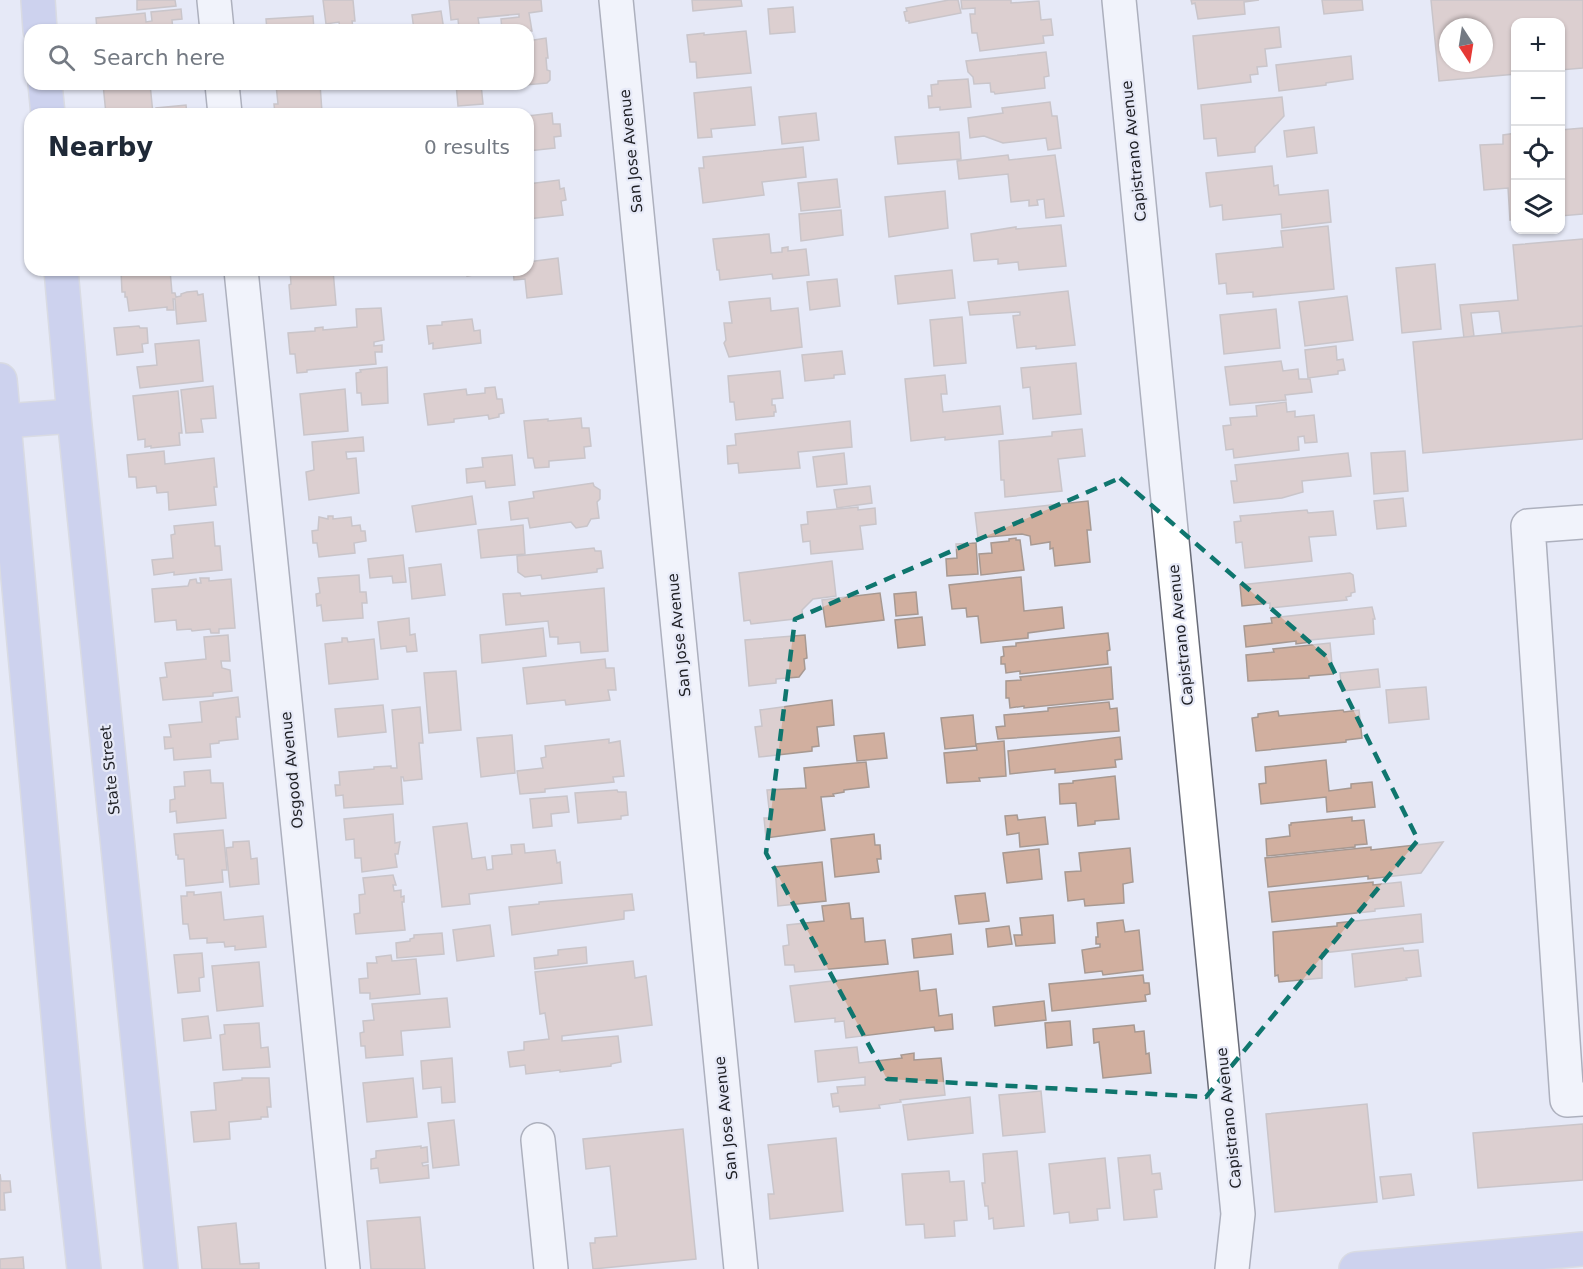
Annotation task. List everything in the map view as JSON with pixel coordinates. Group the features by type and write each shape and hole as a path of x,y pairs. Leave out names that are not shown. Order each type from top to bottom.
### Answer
{"main road":[{"path":"38,0 40,24"},
{"path":"46,90 47,108"},
{"name":"State Street","path":"62,276 161,1269"},
{"path":"0,380 68,1125 84,1269"},
{"path":"4,421 74,416"},
{"path":"1356,1269 1583,1249"}],"street":[{"path":"214,0 216,24"},
{"name":"San Jose Avenue","path":"616,0 741,1269"},
{"name":"Capistrano Avenue","path":"1119,0 1238,1214 1232,1269"},
{"path":"223,90 224,108"},
{"name":"Osgood Avenue","path":"242,276 343,1269"},
{"path":"1583,522 1528,526 1568,1100 1583,1099"},
{"path":"538,1140 552,1269"}],"highlighted area":[{"path":"1120,478 1327,657 1418,840 1206,1097 887,1079 766,853 795,619"}],"building":[{"path":"137,0 175,0 176,6 137,10"},
{"path":"323,0 353,0 355,21 352,21 352,24 339,24 339,22 326,24"},
{"path":"449,0 541,0 542,11 529,13 531,24 501,24 501,19 519,17 519,14 478,18 479,24 458,24 458,19 451,20"},
{"path":"692,0 741,0 742,6 693,11"},
{"path":"958,0 961,13 909,23 906,21 904,12 907,11 906,8"},
{"path":"961,0 1011,0 1011,3 1039,1 1041,20 1051,19 1053,35 1043,36 1044,43 980,51 977,33 972,33 970,14 975,14 975,8 962,9"},
{"path":"1191,0 1259,0 1244,2 1245,14 1198,19 1195,3 1192,4"},
{"path":"1322,0 1362,0 1363,10 1324,14"},
{"path":"1431,0 1583,0 1583,68 1565,70 1565,18 1511,18 1511,74 1439,81"},
{"path":"793,7 795,32 770,34 768,9"},
{"path":"181,9 182,19 172,20 172,24 96,24 96,18 145,13 146,22 152,21 151,12"},
{"path":"441,11 443,24 413,24 412,15"},
{"path":"313,16 314,24 266,24 266,19"},
{"path":"1279,27 1281,47 1265,49 1267,66 1257,67 1258,74 1250,75 1251,82 1198,89 1193,36"},
{"path":"746,31 751,73 697,78 696,62 690,62 687,35"},
{"path":"546,38 547,70 550,71 550,80 547,83 534,84 534,40"},
{"path":"1046,52 1049,76 1044,77 1045,88 995,94 991,92 990,83 974,84 973,77 968,72 966,61"},
{"path":"1351,56 1353,79 1279,91 1276,65"},
{"path":"968,79 971,107 940,110 940,107 929,108 928,96 932,96 931,85 938,84 938,81"},
{"path":"751,87 755,125 711,129 712,137 698,138 694,93"},
{"path":"104,90 151,90 152,108 105,108"},
{"path":"277,90 320,90 322,108 274,108 274,104 278,104"},
{"path":"457,90 482,90 483,104 458,106"},
{"path":"1282,97 1284,116 1255,147 1255,152 1218,156 1216,138 1204,139 1201,105"},
{"path":"1050,102 1052,116 1057,116 1061,148 1048,150 1046,138 1003,143 984,136 970,138 968,118 1003,113 1002,108"},
{"path":"186,105 186,108 156,108"},
{"path":"552,113 553,124 560,124 561,136 554,137 555,148 534,150 534,115"},
{"path":"816,113 819,140 782,144 779,117"},
{"path":"1314,127 1317,153 1287,157 1284,131"},
{"path":"1583,128 1583,214 1565,216 1565,130"},
{"path":"959,132 961,159 898,164 895,137"},
{"path":"1511,134 1510,220 1508,188 1484,190 1480,145 1503,144 1503,135"},
{"path":"803,147 806,177 762,182 764,195 703,203 699,168 704,168 703,157"},
{"path":"1008,155 1009,160 1055,155 1064,216 1046,218 1044,199 1037,200 1038,205 1029,206 1029,200 1011,202 1008,174 959,179 957,161"},
{"path":"1272,166 1274,186 1278,185 1279,195 1328,190 1331,222 1282,228 1281,214 1223,220 1222,205 1210,207 1206,173"},
{"path":"837,179 840,207 801,211 798,183"},
{"path":"559,180 560,189 564,188 566,200 561,201 563,215 534,218 534,183"},
{"path":"945,191 948,228 889,237 885,197"},
{"path":"841,210 843,235 801,241 799,214"},
{"path":"1061,225 1066,266 1019,270 1018,262 998,264 998,259 974,261 971,234 1016,227 1016,229"},
{"path":"1328,226 1334,289 1253,297 1253,292 1227,294 1226,283 1219,284 1216,254 1283,247 1281,231"},
{"path":"769,234 771,253 782,252 782,248 788,247 788,251 806,249 809,275 773,279 772,274 720,280 713,239"},
{"path":"1583,239 1583,326 1502,333 1499,311 1471,313 1474,336 1464,338 1460,305 1518,300 1513,245"},
{"path":"558,258 562,294 527,298 525,279 514,280 514,276 534,276 534,261"},
{"path":"1435,264 1441,329 1402,333 1396,268"},
{"path":"952,270 955,298 898,304 895,276"},
{"path":"121,276 171,276 172,293 175,293 176,297 187,292 197,291 198,295 203,294 206,321 177,324 175,299 173,299 174,310 167,310 167,307 129,311 127,297 125,297 125,292 122,292"},
{"path":"290,276 334,276 336,305 291,309 289,285 291,284"},
{"path":"837,279 840,306 810,310 807,282"},
{"path":"1068,291 1075,345 1036,349 1036,346 1017,348 1013,316 1020,315 1020,312 970,315 968,302"},
{"path":"1347,296 1353,340 1305,346 1299,302"},
{"path":"770,298 771,311 798,308 802,347 729,357 724,343 726,340 724,323 732,323 729,302"},
{"path":"381,308 384,340 374,342 374,346 382,345 382,352 375,352 376,364 307,370 307,372 297,373 295,354 290,354 288,333 315,331 315,328 323,327 323,330 357,327 356,309"},
{"path":"1276,309 1280,348 1224,354 1220,315"},
{"path":"962,317 966,363 934,366 930,320"},
{"path":"472,319 474,331 480,330 481,343 433,349 433,343 429,344 427,326"},
{"path":"139,326 147,328 148,343 142,344 143,352 117,355 114,328"},
{"path":"1583,326 1583,439 1423,453 1413,342"},
{"path":"199,340 203,381 140,388 137,367 157,365 155,344"},
{"path":"1336,346 1337,360 1343,359 1345,370 1338,371 1338,374 1308,378 1305,350"},
{"path":"842,351 845,374 834,375 834,378 805,381 802,355"},
{"path":"1281,361 1283,371 1298,369 1299,379 1310,379 1312,392 1285,395 1286,400 1230,405 1225,367"},
{"path":"1076,363 1081,414 1033,419 1030,387 1023,388 1021,368"},
{"path":"387,367 388,403 362,405 361,393 357,393 356,373 361,372 360,370"},
{"path":"780,371 783,398 772,399 776,412 774,416 736,420 734,402 730,402 728,376"},
{"path":"945,375 947,394 941,394 943,412 1000,406 1003,434 911,441 905,379"},
{"path":"213,386 216,418 201,419 203,432 186,433 181,390"},
{"path":"495,387 497,399 502,399 504,413 499,414 499,417 489,419 488,415 428,425 424,394 466,389 467,395 485,393 485,388"},
{"path":"345,389 348,431 304,435 300,394"},
{"path":"178,391 182,433 179,433 180,445 145,447 145,439 138,440 133,396"},
{"path":"1286,402 1287,412 1295,411 1295,417 1314,415 1317,442 1305,443 1304,436 1298,437 1299,450 1234,458 1233,449 1226,450 1223,426 1231,425 1230,418 1257,416 1256,406"},
{"path":"581,418 582,428 589,428 591,446 584,447 585,458 549,461 549,467 535,468 533,458 528,458 524,421"},
{"path":"850,421 852,447 798,452 800,468 739,473 738,463 728,464 727,446 736,445 735,434"},
{"path":"1082,429 1085,456 1058,459 1062,491 1005,497 1004,480 1001,480 999,441 1052,436 1052,432"},
{"path":"363,437 364,451 346,452 347,459 356,458 359,493 309,500 306,472 314,470 312,442"},
{"path":"164,451 165,464 214,458 216,505 169,510 168,492 157,493 156,486 137,488 136,477 129,477 127,455"},
{"path":"1405,451 1408,491 1374,494 1371,453"},
{"path":"844,453 847,484 817,487 813,457"},
{"path":"1348,453 1351,476 1302,481 1303,492 1282,498 1234,503 1231,481 1237,481 1235,465"},
{"path":"512,455 515,485 486,488 485,481 467,483 466,469 483,467 482,458"},
{"path":"593,483 600,490 600,499 597,502 599,518 591,519 587,526 576,528 571,522 530,528 528,518 511,520 509,502 534,498 533,492"},
{"path":"870,486 872,503 837,508 834,490"},
{"path":"472,496 476,524 416,532 412,506"},
{"path":"1403,498 1406,526 1377,529 1374,501"},
{"path":"1088,501 1091,530 1087,530 1090,562 1055,566 1050,542 1031,545 1030,536 1022,534 978,538 975,513"},
{"path":"858,507 858,510 875,508 876,524 860,526 863,549 811,554 810,541 803,542 801,525 808,524 807,512"},
{"path":"1307,510 1308,513 1333,511 1336,535 1309,537 1312,561 1245,568 1242,542 1236,543 1234,522 1241,521 1240,516"},
{"path":"328,516 333,516 333,519 351,517 352,526 360,525 361,531 365,531 366,541 354,543 355,553 319,557 317,543 313,543 312,531 318,530 319,517 328,519"},
{"path":"213,522 215,546 220,546 222,570 154,575 152,560 173,558 171,535 175,534 174,526"},
{"path":"523,525 525,554 481,558 478,530"},
{"path":"1016,538 1020,540 1024,570 981,575 979,554 992,553 991,543"},
{"path":"976,543 978,574 947,576 946,559 957,558 956,544"},
{"path":"594,548 595,551 601,551 603,568 597,569 597,572 542,579 541,575 525,577 518,572 517,556"},
{"path":"403,555 406,582 393,583 392,576 370,578 368,559"},
{"path":"832,561 836,596 813,599 802,610 803,618 751,624 750,620 744,621 739,573"},
{"path":"441,564 445,595 412,599 409,568"},
{"path":"1350,573 1353,575 1355,592 1346,597 1347,600 1270,608 1270,603 1242,606 1240,585"},
{"path":"359,575 360,592 366,592 367,603 362,603 363,618 323,621 321,605 317,606 316,594 320,593 318,578"},
{"path":"1021,577 1024,611 1062,607 1064,628 1028,633 1028,638 981,643 978,616 967,617 966,608 952,609 949,585"},
{"path":"200,578 209,578 209,581 231,579 235,628 219,629 219,633 211,633 210,629 177,630 176,620 155,622 152,589 188,586 190,580 196,579 197,583 201,583"},
{"path":"604,588 608,651 581,653 580,642 558,644 558,637 550,637 548,621 506,625 503,594 520,593 521,596"},
{"path":"916,592 918,614 896,616 894,594"},
{"path":"880,593 884,620 826,627 822,600"},
{"path":"1372,607 1375,619 1373,619 1374,634 1310,640 1310,642 1296,644 1296,641 1246,647 1244,626 1272,623 1271,618"},
{"path":"922,617 925,645 898,648 895,620"},
{"path":"409,618 410,635 415,634 417,651 407,652 406,646 381,649 378,622"},
{"path":"543,628 546,656 482,663 480,635"},
{"path":"1108,633 1110,650 1107,651 1108,664 1020,674 1020,671 1006,673 1005,664 1001,664 1001,657 1004,656 1003,647 1016,646 1016,643"},
{"path":"228,635 230,661 221,661 222,668 230,670 232,691 213,693 213,696 163,700 160,678 167,677 165,663 206,659 204,637"},
{"path":"805,635 807,658 804,659 805,669 799,677 776,679 776,683 749,686 745,640"},
{"path":"342,638 347,638 348,642 374,639 378,679 329,684 325,644 342,642"},
{"path":"1330,643 1333,674 1309,676 1309,678 1248,681 1246,655 1274,652 1273,649"},
{"path":"605,659 606,668 614,668 616,690 608,690 610,700 566,705 565,700 527,704 523,668"},
{"path":"1111,667 1113,699 1010,708 1009,698 1006,698 1006,681 1021,680 1020,677"},
{"path":"1378,669 1380,687 1342,691 1340,673"},
{"path":"456,671 461,730 429,733 424,673"},
{"path":"1426,687 1429,719 1389,723 1386,690"},
{"path":"238,697 240,717 236,717 238,739 210,744 211,757 174,760 173,748 165,749 164,737 171,737 169,725 202,722 200,702"},
{"path":"832,700 834,725 817,727 819,746 812,747 812,751 759,757 755,727 762,726 760,710"},
{"path":"1109,702 1110,709 1117,708 1119,731 998,739 996,727 1005,726 1004,715"},
{"path":"383,705 386,732 338,737 335,709"},
{"path":"420,707 423,743 419,743 422,779 404,781 401,777 403,804 344,808 343,795 336,796 335,785 340,785 339,772 374,769 374,767 397,768 392,710"},
{"path":"1343,710 1344,712 1359,710 1362,738 1346,740 1346,742 1256,751 1252,718 1258,717 1258,714 1278,711 1279,716"},
{"path":"973,715 976,746 945,749 941,718"},
{"path":"884,733 887,758 857,761 854,736"},
{"path":"512,735 515,773 481,777 477,738"},
{"path":"1120,737 1122,759 1115,760 1116,767 1055,773 1055,769 1010,774 1008,751"},
{"path":"609,739 609,743 620,741 624,776 613,777 614,782 520,794 517,771 543,768 541,758 546,757 545,746"},
{"path":"1004,741 1006,776 979,778 980,781 947,783 944,753 977,750 976,744"},
{"path":"1326,760 1329,791 1351,788 1351,784 1372,782 1375,807 1327,812 1326,797 1261,804 1259,784 1266,783 1265,767"},
{"path":"866,762 869,787 844,790 844,792 833,794 834,796 821,797 825,830 766,838 764,818 770,818 767,790 806,788 804,768"},
{"path":"210,770 211,783 223,783 226,818 177,823 176,811 170,812 170,800 175,799 174,787 185,786 184,772"},
{"path":"1115,776 1119,819 1095,821 1095,824 1078,826 1076,803 1060,804 1059,784"},
{"path":"617,790 626,792 628,815 621,816 621,819 578,823 575,793"},
{"path":"567,796 569,812 551,814 552,826 533,828 530,799"},
{"path":"393,814 395,843 400,842 398,854 395,854 397,867 362,872 361,858 355,858 354,839 346,840 344,819"},
{"path":"1017,815 1018,820 1045,817 1048,844 1020,847 1019,833 1007,835 1005,816"},
{"path":"1352,817 1352,821 1364,820 1367,844 1267,856 1266,839 1290,836 1289,825 1291,823"},
{"path":"467,823 472,859 485,857 487,870 493,869 492,856 512,854 511,845 524,844 525,853 555,850 557,863 560,862 562,883 469,894 470,904 442,907 433,827"},
{"path":"223,830 227,870 222,870 223,882 186,886 184,859 178,859 176,855 174,834"},
{"path":"874,834 875,845 880,845 881,859 877,859 879,872 835,877 831,839"},
{"path":"249,841 251,859 257,858 259,884 230,887 226,848 233,847 233,842"},
{"path":"1443,842 1421,873 1368,879 1368,876 1268,887 1265,858"},
{"path":"1130,848 1133,882 1123,884 1124,903 1085,906 1084,899 1068,901 1065,872 1081,871 1079,853"},
{"path":"1039,849 1042,879 1007,883 1003,853"},
{"path":"822,862 826,901 778,906 775,867"},
{"path":"393,875 396,885 393,885 394,891 401,890 401,897 404,896 404,902 402,902 405,930 356,934 354,914 360,913 359,895 365,894 363,878"},
{"path":"1373,882 1373,885 1401,882 1404,906 1272,922 1269,892"},
{"path":"187,892 194,892 194,895 221,892 224,920 263,916 266,947 235,950 235,946 225,947 224,942 207,943 207,938 190,939 188,924 183,924 181,896 187,896"},
{"path":"985,893 989,921 959,924 955,896"},
{"path":"632,894 634,910 624,911 624,919 512,935 509,907 539,904 539,902"},
{"path":"849,903 851,919 863,918 865,942 885,940 888,964 795,972 794,965 785,965 783,946 789,945 787,925 824,921 822,906"},
{"path":"1421,914 1423,942 1322,953 1322,978 1279,982 1278,975 1275,976 1273,932"},
{"path":"1053,915 1055,943 1016,946 1014,935 1022,935 1020,918"},
{"path":"1123,920 1125,932 1139,930 1143,970 1103,975 1102,971 1085,973 1082,950 1100,947 1100,944 1096,944 1097,923"},
{"path":"490,925 494,956 457,961 453,930"},
{"path":"1009,926 1012,944 988,947 986,929"},
{"path":"442,933 444,954 397,958 396,943 410,941 414,935"},
{"path":"951,934 953,954 914,958 912,939"},
{"path":"586,947 587,963 535,969 534,958 558,955 558,950"},
{"path":"1403,948 1404,951 1418,950 1421,976 1355,987 1352,954"},
{"path":"202,953 204,977 199,978 200,991 178,993 174,955"},
{"path":"391,955 392,961 416,959 420,994 370,999 370,993 360,993 359,979 368,978 367,963 377,963 376,957"},
{"path":"633,961 635,978 646,976 652,1025 562,1036 562,1041 618,1036 621,1062 611,1064 611,1066 526,1074 525,1065 510,1067 508,1052 524,1050 524,1042 549,1039 545,1013 540,1014 535,972"},
{"path":"259,962 263,1006 217,1011 212,966"},
{"path":"918,971 920,991 936,989 939,1016 952,1014 953,1029 935,1031 934,1027 846,1038 844,1021 835,1022 835,1018 795,1022 790,986"},
{"path":"1143,975 1144,983 1149,983 1150,994 1145,995 1146,1001 1052,1011 1049,984"},
{"path":"447,998 450,1027 401,1031 403,1055 366,1058 365,1046 361,1046 360,1033 364,1032 363,1021 374,1020 372,1004"},
{"path":"1044,1001 1046,1020 995,1026 993,1007"},
{"path":"208,1016 211,1038 184,1041 182,1019"},
{"path":"1070,1021 1072,1045 1047,1048 1045,1023"},
{"path":"259,1023 261,1048 268,1047 270,1067 223,1070 220,1035 225,1034 224,1025"},
{"path":"1134,1025 1135,1032 1144,1031 1146,1054 1149,1053 1151,1073 1103,1078 1099,1042 1094,1043 1093,1029"},
{"path":"857,1047 859,1063 902,1058 901,1055 914,1053 914,1060 941,1058 945,1095 900,1100 901,1102 879,1105 880,1108 840,1112 839,1106 833,1107 831,1094 838,1093 837,1087 865,1085 865,1077 818,1082 815,1051"},
{"path":"452,1058 455,1102 442,1103 441,1087 423,1089 421,1061"},
{"path":"242,1078 269,1078 271,1107 267,1107 268,1117 229,1122 230,1139 194,1142 191,1112 216,1110 214,1083 242,1080"},
{"path":"413,1078 417,1117 367,1122 363,1083"},
{"path":"1041,1091 1045,1132 1003,1136 999,1095"},
{"path":"970,1097 973,1133 908,1140 903,1105"},
{"path":"1367,1104 1377,1202 1275,1212 1266,1114"},
{"path":"454,1120 459,1165 433,1168 428,1123"},
{"path":"1583,1124 1583,1180 1478,1188 1473,1133"},
{"path":"683,1129 696,1259 593,1269 590,1243 595,1243 595,1238 617,1236 610,1166 586,1169 583,1139"},
{"path":"836,1138 843,1211 770,1219 768,1194 774,1194 768,1145"},
{"path":"421,1146 421,1148 427,1147 428,1162 422,1163 423,1166 428,1165 429,1178 380,1183 378,1168 371,1169 371,1159 376,1158 376,1151"},
{"path":"1017,1151 1024,1226 994,1229 993,1218 989,1219 988,1206 985,1206 982,1183 985,1183 983,1154"},
{"path":"1150,1155 1152,1174 1160,1173 1162,1189 1154,1190 1157,1217 1124,1220 1118,1158"},
{"path":"1105,1158 1110,1208 1097,1209 1098,1220 1070,1223 1069,1212 1054,1214 1049,1164"},
{"path":"949,1171 950,1182 964,1181 967,1220 954,1221 955,1236 925,1238 924,1224 906,1225 902,1174"},
{"path":"0,1174 1,1181 10,1181 11,1192 4,1193 5,1210 0,1210"},
{"path":"1411,1174 1414,1195 1383,1199 1380,1177"},
{"path":"420,1217 425,1269 371,1269 367,1221"},
{"path":"236,1223 240,1264 259,1263 259,1269 202,1269 198,1227"},
{"path":"23,1257 24,1269 0,1269 0,1259"}]}
